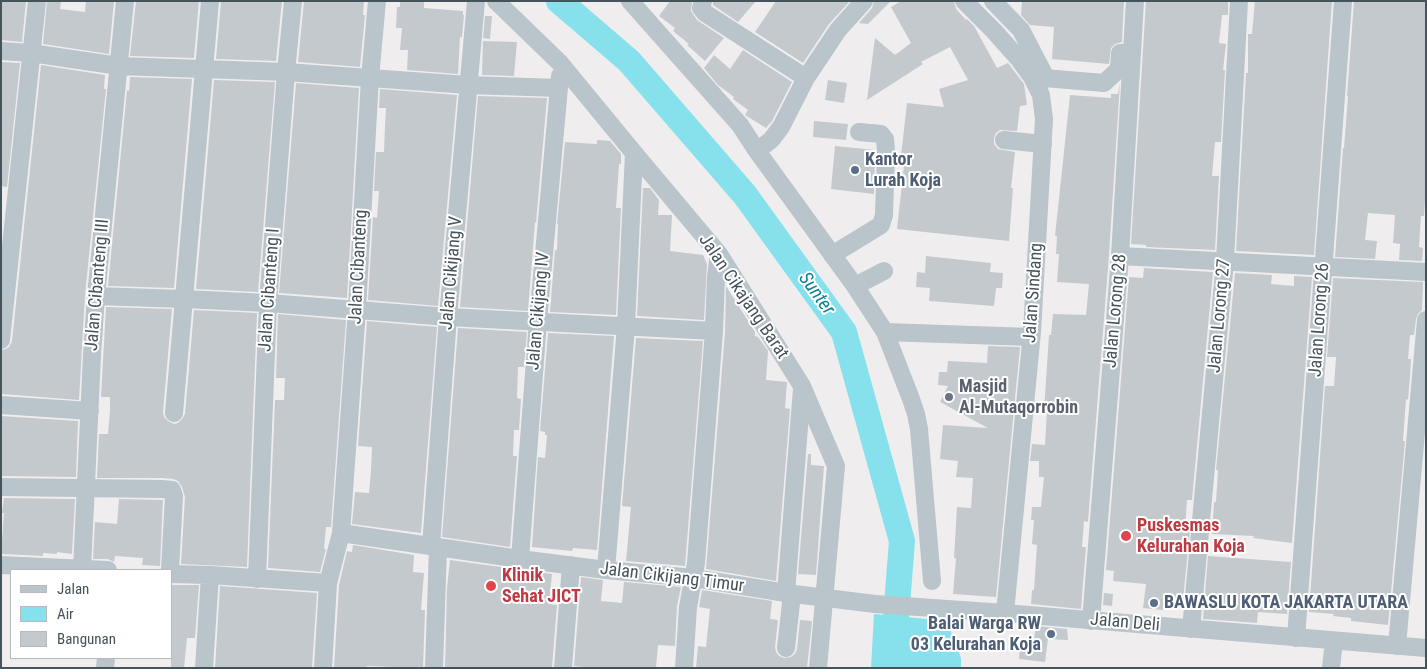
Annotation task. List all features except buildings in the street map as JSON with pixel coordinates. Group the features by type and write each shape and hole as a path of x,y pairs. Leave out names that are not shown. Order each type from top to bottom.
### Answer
{"street":[{"path":"1,340 6,248 37,1"},
{"name":"Jalan Cibanteng III","path":"82,569 96,296 125,1"},
{"path":"174,413 210,1"},
{"name":"Jalan Cibanteng I","path":"257,579 268,303 293,1"},
{"name":"Jalan Cibanteng","path":"323,668 328,583 341,532 357,309 370,78 377,1"},
{"name":"Jalan Cikijang V","path":"434,668 434,546 448,317 476,1"},
{"name":"Jalan Cikajang Barat","path":"496,1 560,63 719,254 802,386 836,466 832,599 818,668"},
{"path":"630,1 740,125 855,286 885,332 911,400 919,429 932,581"},
{"path":"704,1 702,8 705,13 806,78"},
{"path":"757,151 771,140 781,127 806,78 838,30 864,1"},
{"name":"Jalan Sindang","path":"964,1 1039,78 1044,119 1031,337 1005,613"},
{"path":"993,1 1020,30 1039,78 1104,83 1119,69 1120,53 1132,53"},
{"name":"Jalan Lorong 28","path":"1090,621 1120,256 1135,1"},
{"name":"Jalan Lorong 27","path":"1192,629 1226,262 1240,1"},
{"name":"Jalan Lorong 26","path":"1296,638 1343,1"},
{"path":"1,51 31,53 119,66 286,72 468,85 559,88"},
{"name":"Jalan Cikijang IV","path":"520,559 560,63"},
{"path":"832,255 881,225 884,215 885,139 880,134 859,132"},
{"path":"1004,140 1043,144"},
{"path":"606,570 626,326 634,154"},
{"path":"684,668 688,607 694,578 719,254"},
{"path":"1120,256 1426,272"},
{"path":"855,286 884,271"},
{"path":"96,296 183,298 448,317 714,331"},
{"path":"1397,646 1426,320"},
{"path":"885,332 1031,337"},
{"path":"786,648 802,386"},
{"path":"1,405 90,411"},
{"path":"1,488 162,488 172,490 174,496 170,569"},
{"name":"Jalan Cikijang Timur","path":"341,532 520,559 606,570 694,578 789,594 832,599"},
{"path":"1,565 82,569"},
{"path":"563,668 571,565"},
{"path":"172,574 328,583"},
{"path":"204,668 210,575"},
{"name":"Jalan Deli","path":"832,599 1425,648"},
{"path":"1425,648 1426,640"},
{"path":"1331,668 1334,641"}],"water":[{"path":"874,614 947,621 961,658 961,668 871,668"}],"waterway":[{"name":"Sunter","path":"559,1 629,61 745,195 844,332 902,541 892,668"}],"place":[{"name":"Kantor Lurah Koja","path":"855,170"},
{"name":"Masjid Al-Mutaqorrobin","path":"949,397"},
{"name":"Puskesmas Kelurahan Koja","path":"1126,536"},
{"name":"Klinik Sehat JICT","path":"491,586"},
{"name":"BAWASLU KOTA JAKARTA UTARA","path":"1154,603"},
{"name":"Balai Warga RW 03 Kelurahan Koja","path":"1051,634"}]}
